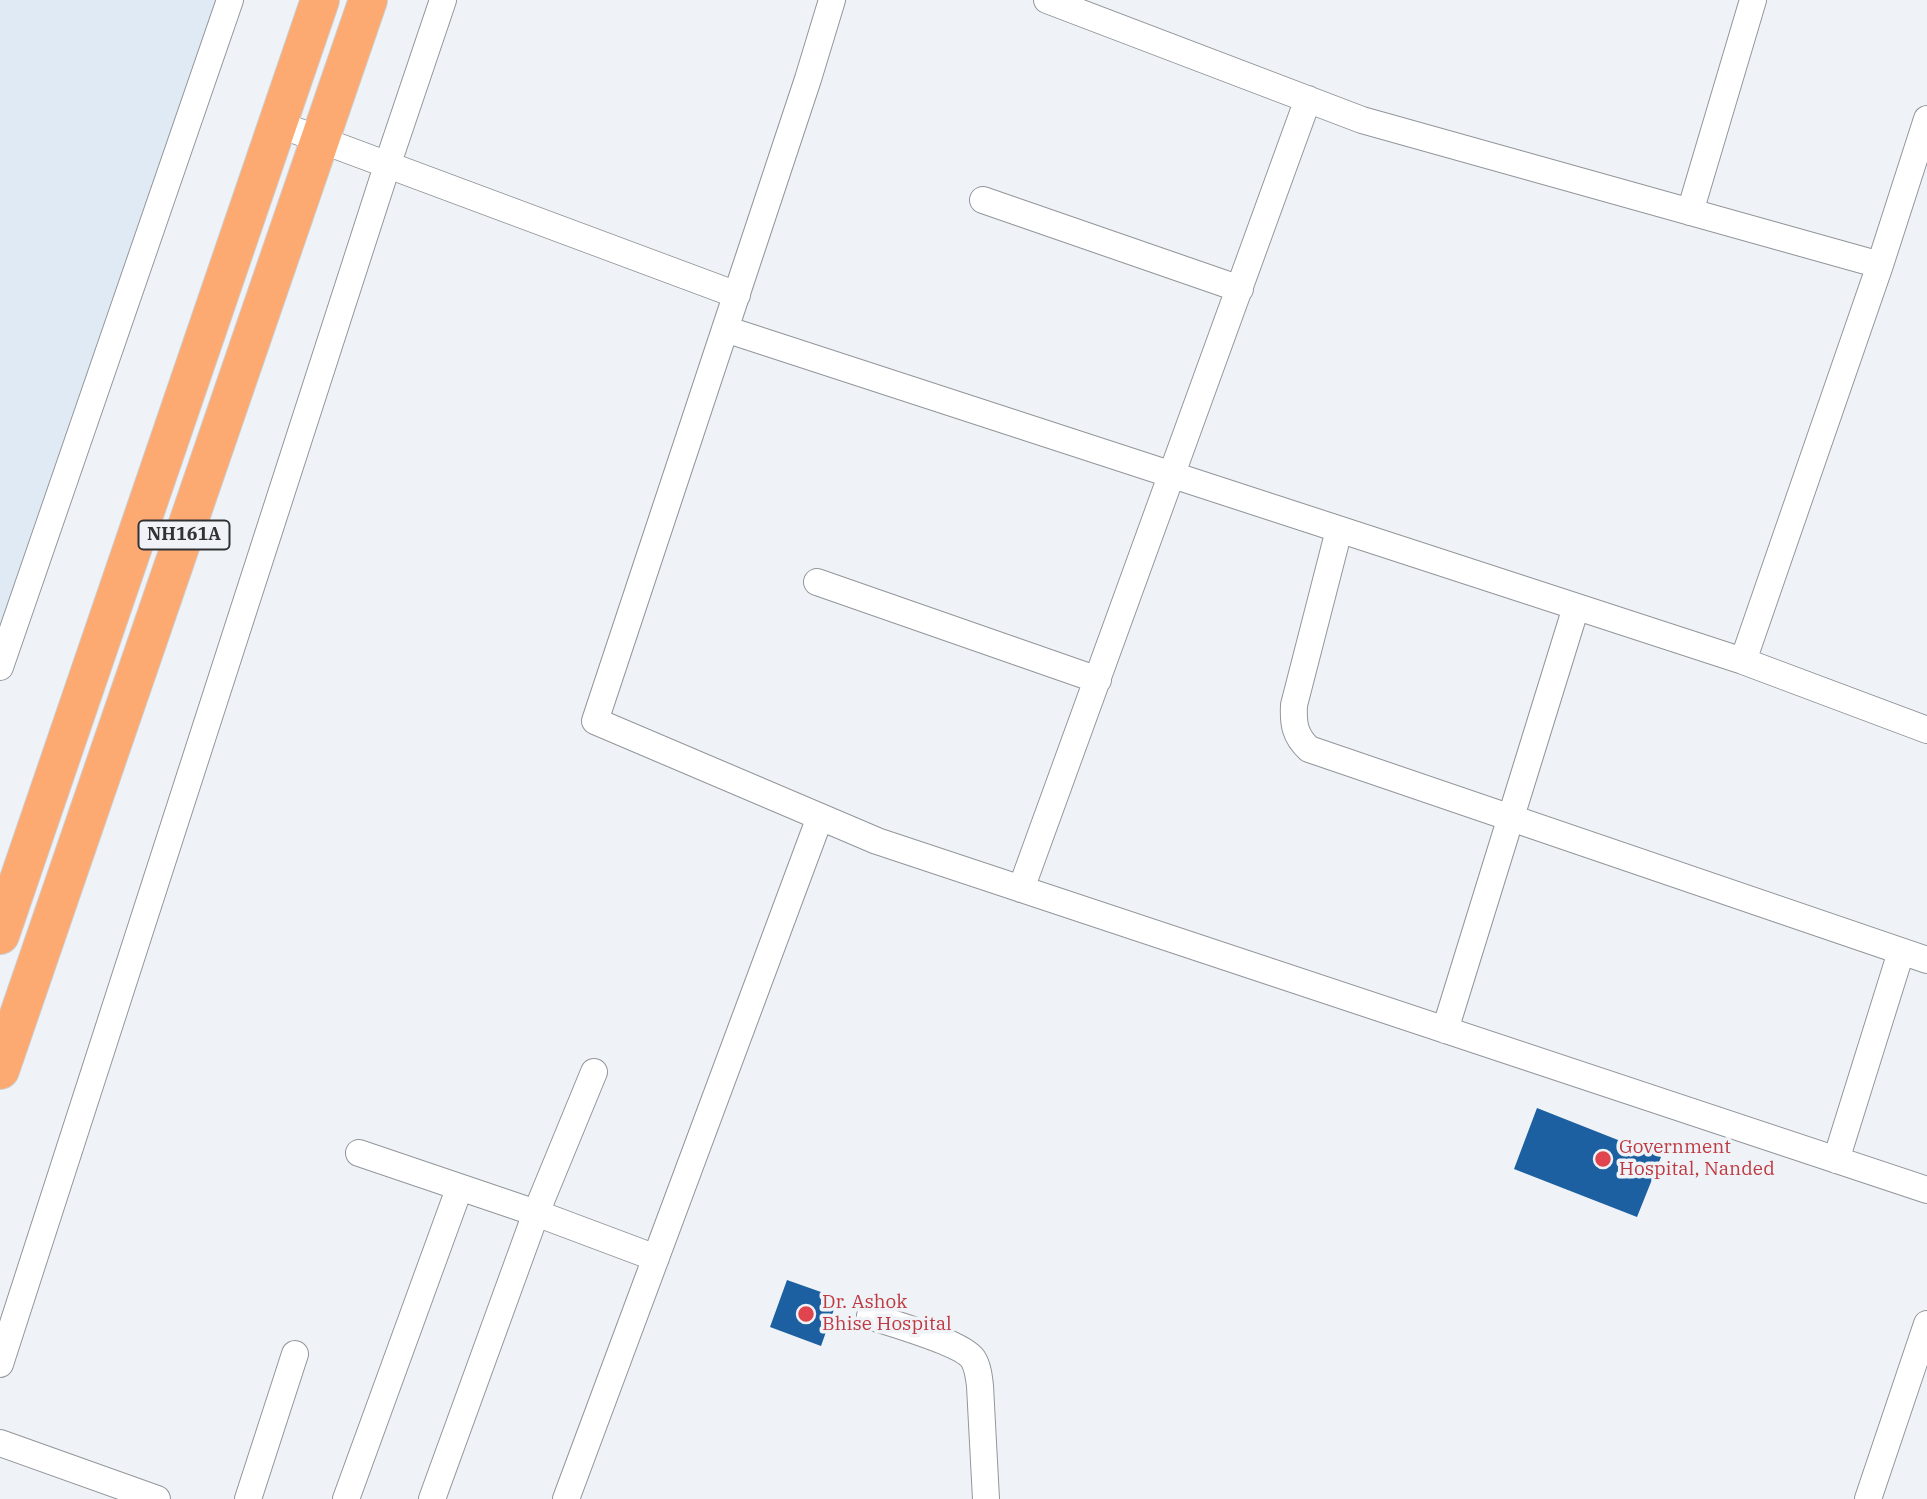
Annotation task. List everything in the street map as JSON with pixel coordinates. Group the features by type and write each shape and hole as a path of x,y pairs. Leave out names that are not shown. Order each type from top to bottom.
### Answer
{"highway":[{"name":"NH161A","path":"0,935 320,0"},
{"name":"NH161A","path":"0,1070 368,0"}],"street":[{"path":"0,667 230,0"},
{"path":"0,1364 443,0"},
{"path":"832,0 737,295 594,721 877,841 1927,1190"},
{"path":"1690,212 1753,0"},
{"path":"1055,1 1362,120 1880,265"},
{"path":"1021,889 1308,99"},
{"path":"1743,661 1880,265 1927,119"},
{"path":"278,124 737,295"},
{"path":"983,200 1240,289"},
{"path":"725,329 1743,661 1927,730"},
{"path":"1339,530 1294,705 1293,721 1298,738 1309,749 1927,960"},
{"path":"817,582 1098,680"},
{"path":"1445,1030 1576,607"},
{"path":"566,1499 820,817"},
{"path":"1836,1160 1901,951"},
{"path":"432,1499 536,1213 594,1072"},
{"path":"359,1153 536,1213 656,1258"},
{"path":"345,1499 460,1189"},
{"path":"870,1316 960,1348 972,1358 978,1370 980,1386 986,1499"},
{"path":"1868,1499 1927,1324"},
{"path":"248,1499 295,1354"},
{"path":"0,1443 157,1499"}],"shaded area":[{"path":"0,0 220,0 0,651"}],"building":[{"path":"1537,1108 1661,1157 1637,1217 1514,1169"},
{"path":"787,1280 838,1298 821,1346 770,1327"}],"place":[{"name":"Government Hospital, Nanded","path":"1603,1159"},
{"name":"Dr. Ashok Bhise Hospital","path":"806,1314"}]}
